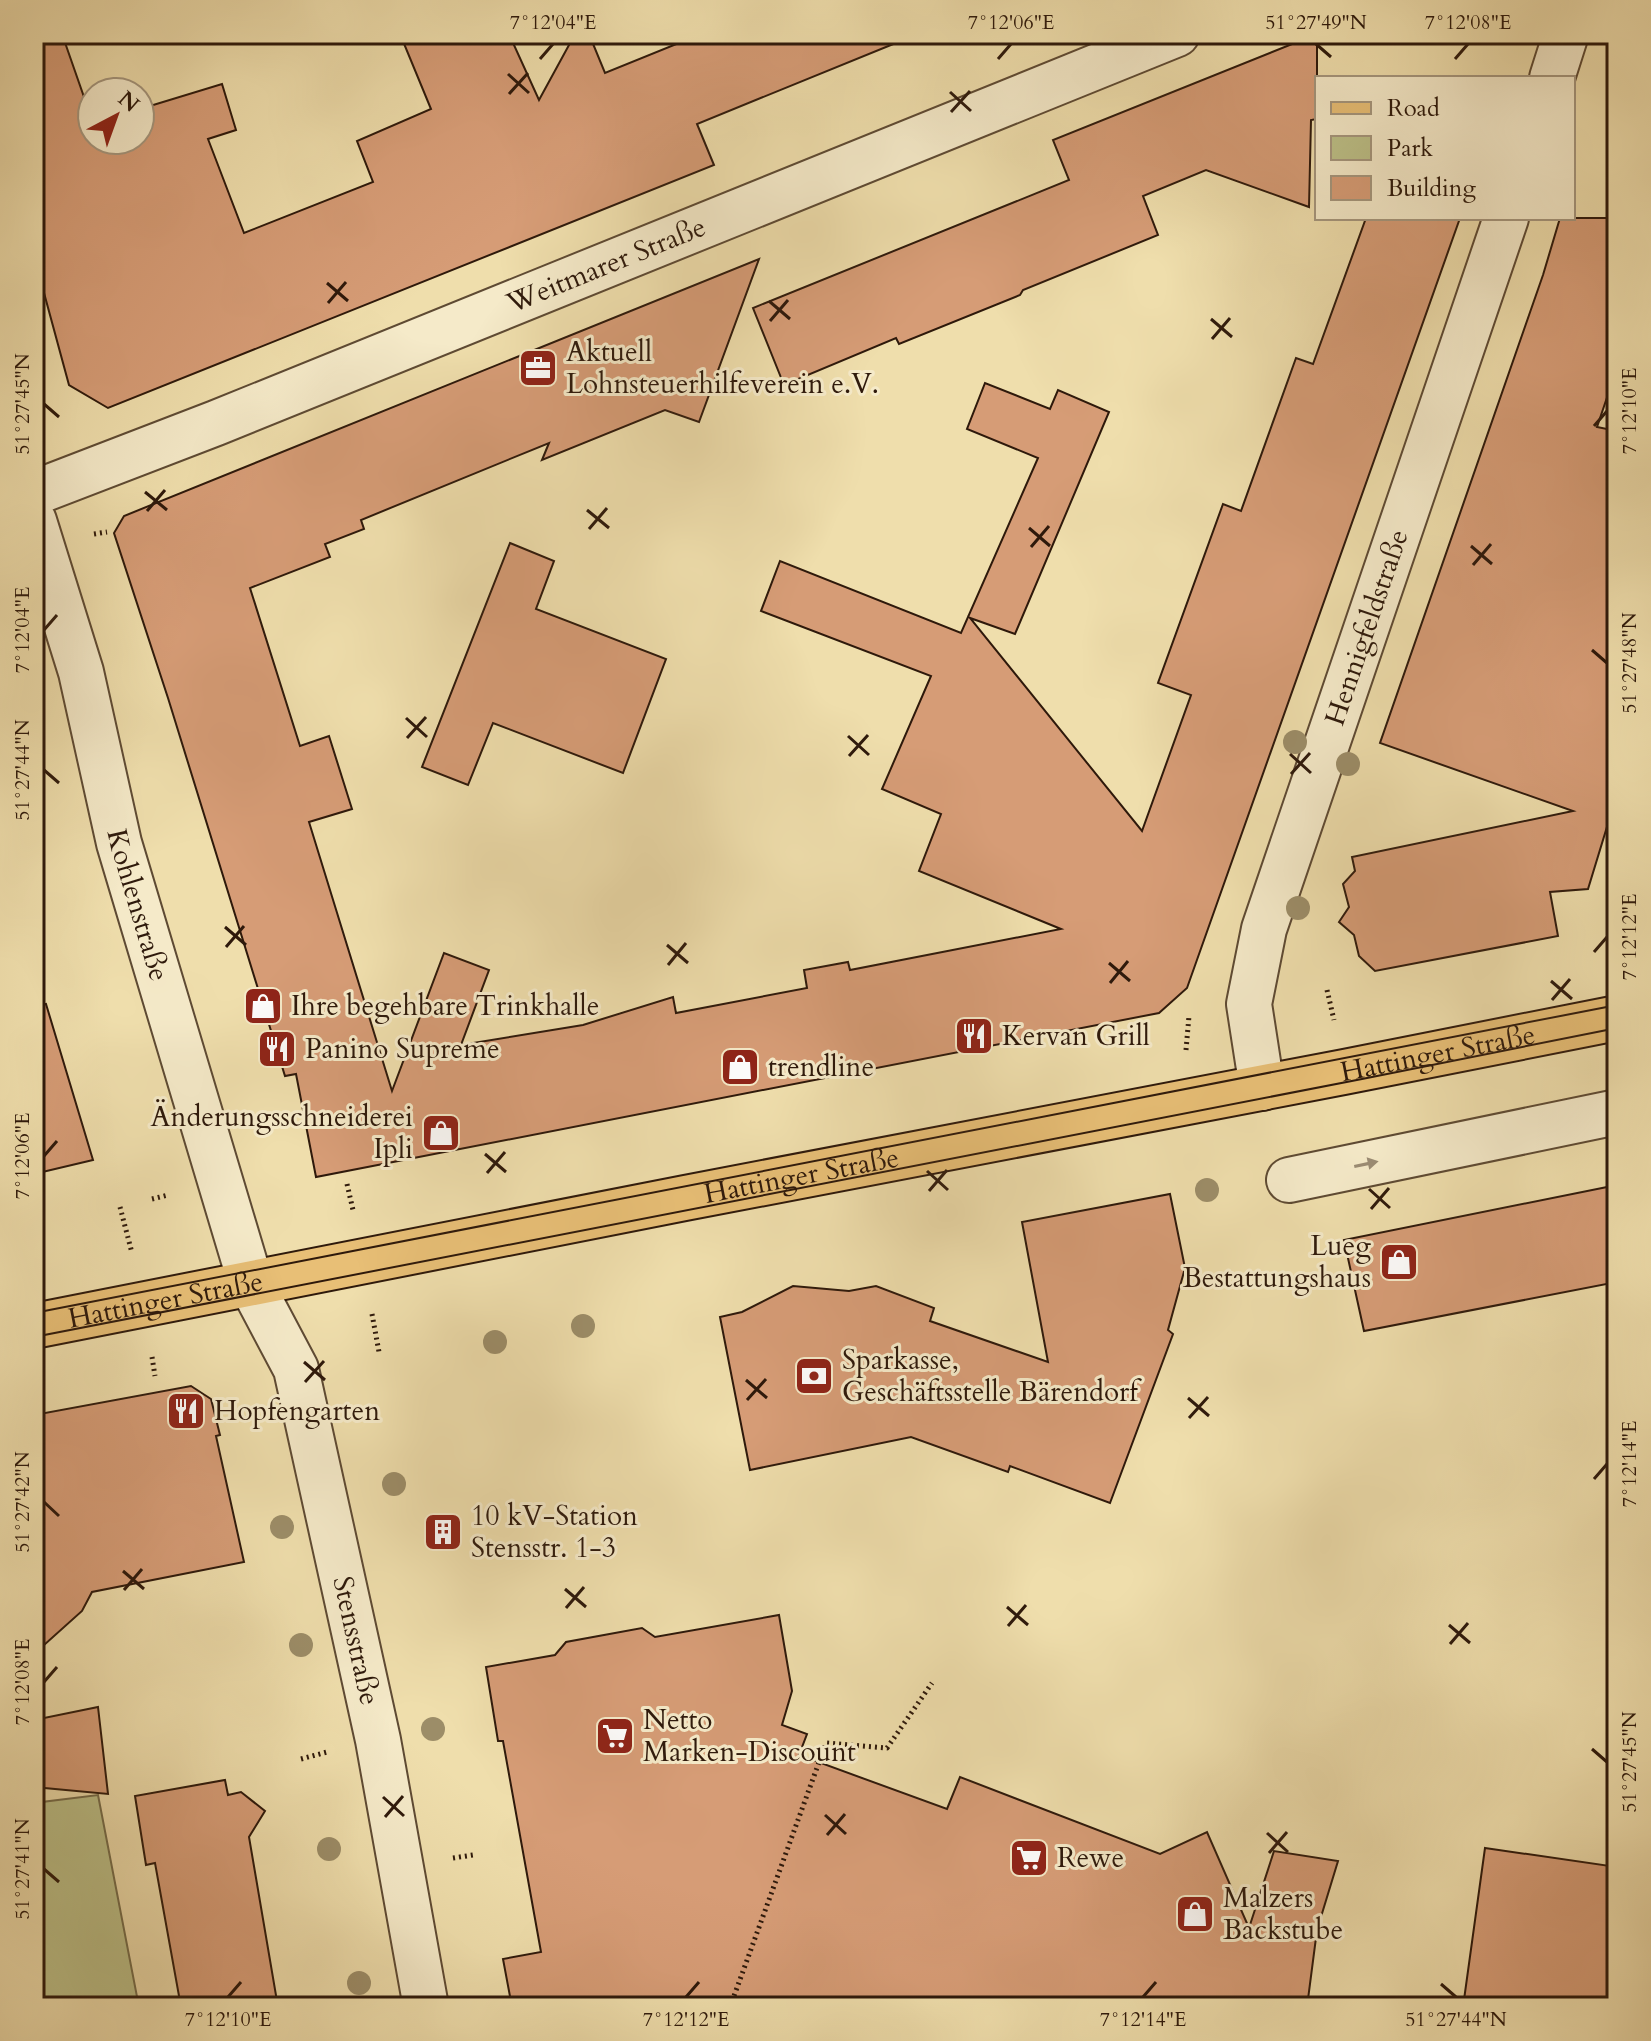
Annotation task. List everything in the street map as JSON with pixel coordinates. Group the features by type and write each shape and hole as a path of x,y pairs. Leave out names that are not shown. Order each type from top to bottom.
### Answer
{"main road":[{"name":"Hattinger Straße","path":"34,1326 1617,1018"}],"street":[{"name":"Weitmarer Straße","path":"34,493 216,423 1177,34"},
{"path":"1553,76 1566,34"},
{"name":"Hennigfeldstraße","path":"1262,1088 1249,1004 1264,929 1505,220"},
{"name":"Kohlenstraße","path":"34,521 81,672 119,843 251,1284"},
{"path":"1289,1180 1617,1112"},
{"name":"Stensstraße","path":"251,1284 296,1369 378,1740 426,2007"}],"path":[{"path":"1327,990 1333,1018"},
{"path":"1187,1035 1189,1016"},
{"path":"347,1184 353,1210"},
{"path":"120,1207 129,1238"},
{"path":"371,1307 379,1352"},
{"path":"151,1351 155,1376"},
{"path":"730,2007 826,1743 887,1748 932,1683"},
{"path":"301,1759 326,1752"}],"green space":[{"path":"98,1795 139,2007 34,2007 34,1803"}],"building":[{"path":"34,34 62,34 77,76 76,156 156,156 156,104 222,84 236,130 208,139 244,233 373,182 357,141 431,109 400,34 509,34 539,100 575,34 589,34 605,73 701,34 913,34 697,124 714,165 108,408 69,385 34,256"},
{"path":"1317,34 1309,207 1206,170 1143,196 1158,235 899,344 896,338 784,385 753,308 1069,180 1053,140"},
{"path":"1617,218 1617,368 1597,427 1617,431 1617,794 1588,889 1550,892 1558,936 1375,971 1359,956 1354,935 1339,922 1349,907 1343,884 1355,871 1352,857 1573,811 1380,743 1559,220"},
{"path":"1365,220 1459,220 1187,988 1159,1013 316,1177 296,1074 285,1076 114,533 124,516 759,259 699,422 665,410 542,460 549,443 361,520 364,529 325,544 330,557 250,588 300,746 329,736 352,809 309,822 392,1091 444,953 489,970 461,1045 583,1025 673,997 676,1013 807,988 804,970 848,962 850,970 1061,929 919,871 941,814 882,789 931,676 761,611 780,561 961,633 1038,458 967,429 985,383 1050,409 1058,390 1109,412 1015,634 970,618 1142,831 1191,695 1158,683 1223,504 1241,511 1296,358 1313,364"},
{"path":"510,543 554,561 536,609 666,659 623,773 493,723 468,785 422,767"},
{"path":"46,1004 93,1160 34,1174 34,1006"},
{"path":"1617,1185 1617,1282 1364,1331 1344,1240"},
{"path":"1170,1194 1185,1268 1168,1330 1173,1334 1110,1503 1010,1466 1008,1472 911,1437 750,1470 720,1317 742,1312 793,1286 849,1291 876,1286 934,1308 930,1321 1048,1362 1022,1222"},
{"path":"191,1386 211,1399 220,1435 216,1436 244,1562 92,1592 82,1611 34,1654 34,1415"},
{"path":"779,1615 792,1691 782,1725 807,1734 799,1755 947,1809 960,1777 1160,1854 1207,1832 1249,1928 1274,1851 1338,1861 1317,1930 1307,2007 512,2007 503,1959 541,1952 503,1741 498,1741 486,1667 555,1655 566,1642 642,1628 655,1637"},
{"path":"98,1707 108,1794 34,1787 34,1720"},
{"path":"225,1780 228,1795 241,1792 265,1811 249,1837 278,2007 181,2007 155,1863 146,1865 135,1796"},
{"path":"1485,1848 1617,1867 1617,2007 1463,2007"}],"tram line":[{"path":"34,1313 1617,1005"},
{"path":"34,1337 1617,1028"}],"place":[{"name":"Aktuell Lohnsteuerhilfeverein e.V.","path":"538,368"},
{"name":"Ihre begehbare Trinkhalle","path":"263,1006"},
{"name":"Kervan Grill","path":"974,1036"},
{"name":"Panino Supreme","path":"277,1049"},
{"name":"trendline","path":"740,1067"},
{"name":"Änderungsschneiderei Ipli","path":"441,1133"},
{"name":"Lueg Bestattungshaus","path":"1399,1262"},
{"name":"Sparkasse, Geschäftsstelle Bärendorf","path":"814,1376"},
{"name":"Hopfengarten","path":"186,1411"},
{"name":"10 kV-Station Stensstr. 1-3","path":"443,1532"},
{"name":"Netto Marken-Discount","path":"615,1736"},
{"name":"Rewe","path":"1029,1858"},
{"name":"Malzers Backstube","path":"1195,1914"}]}
